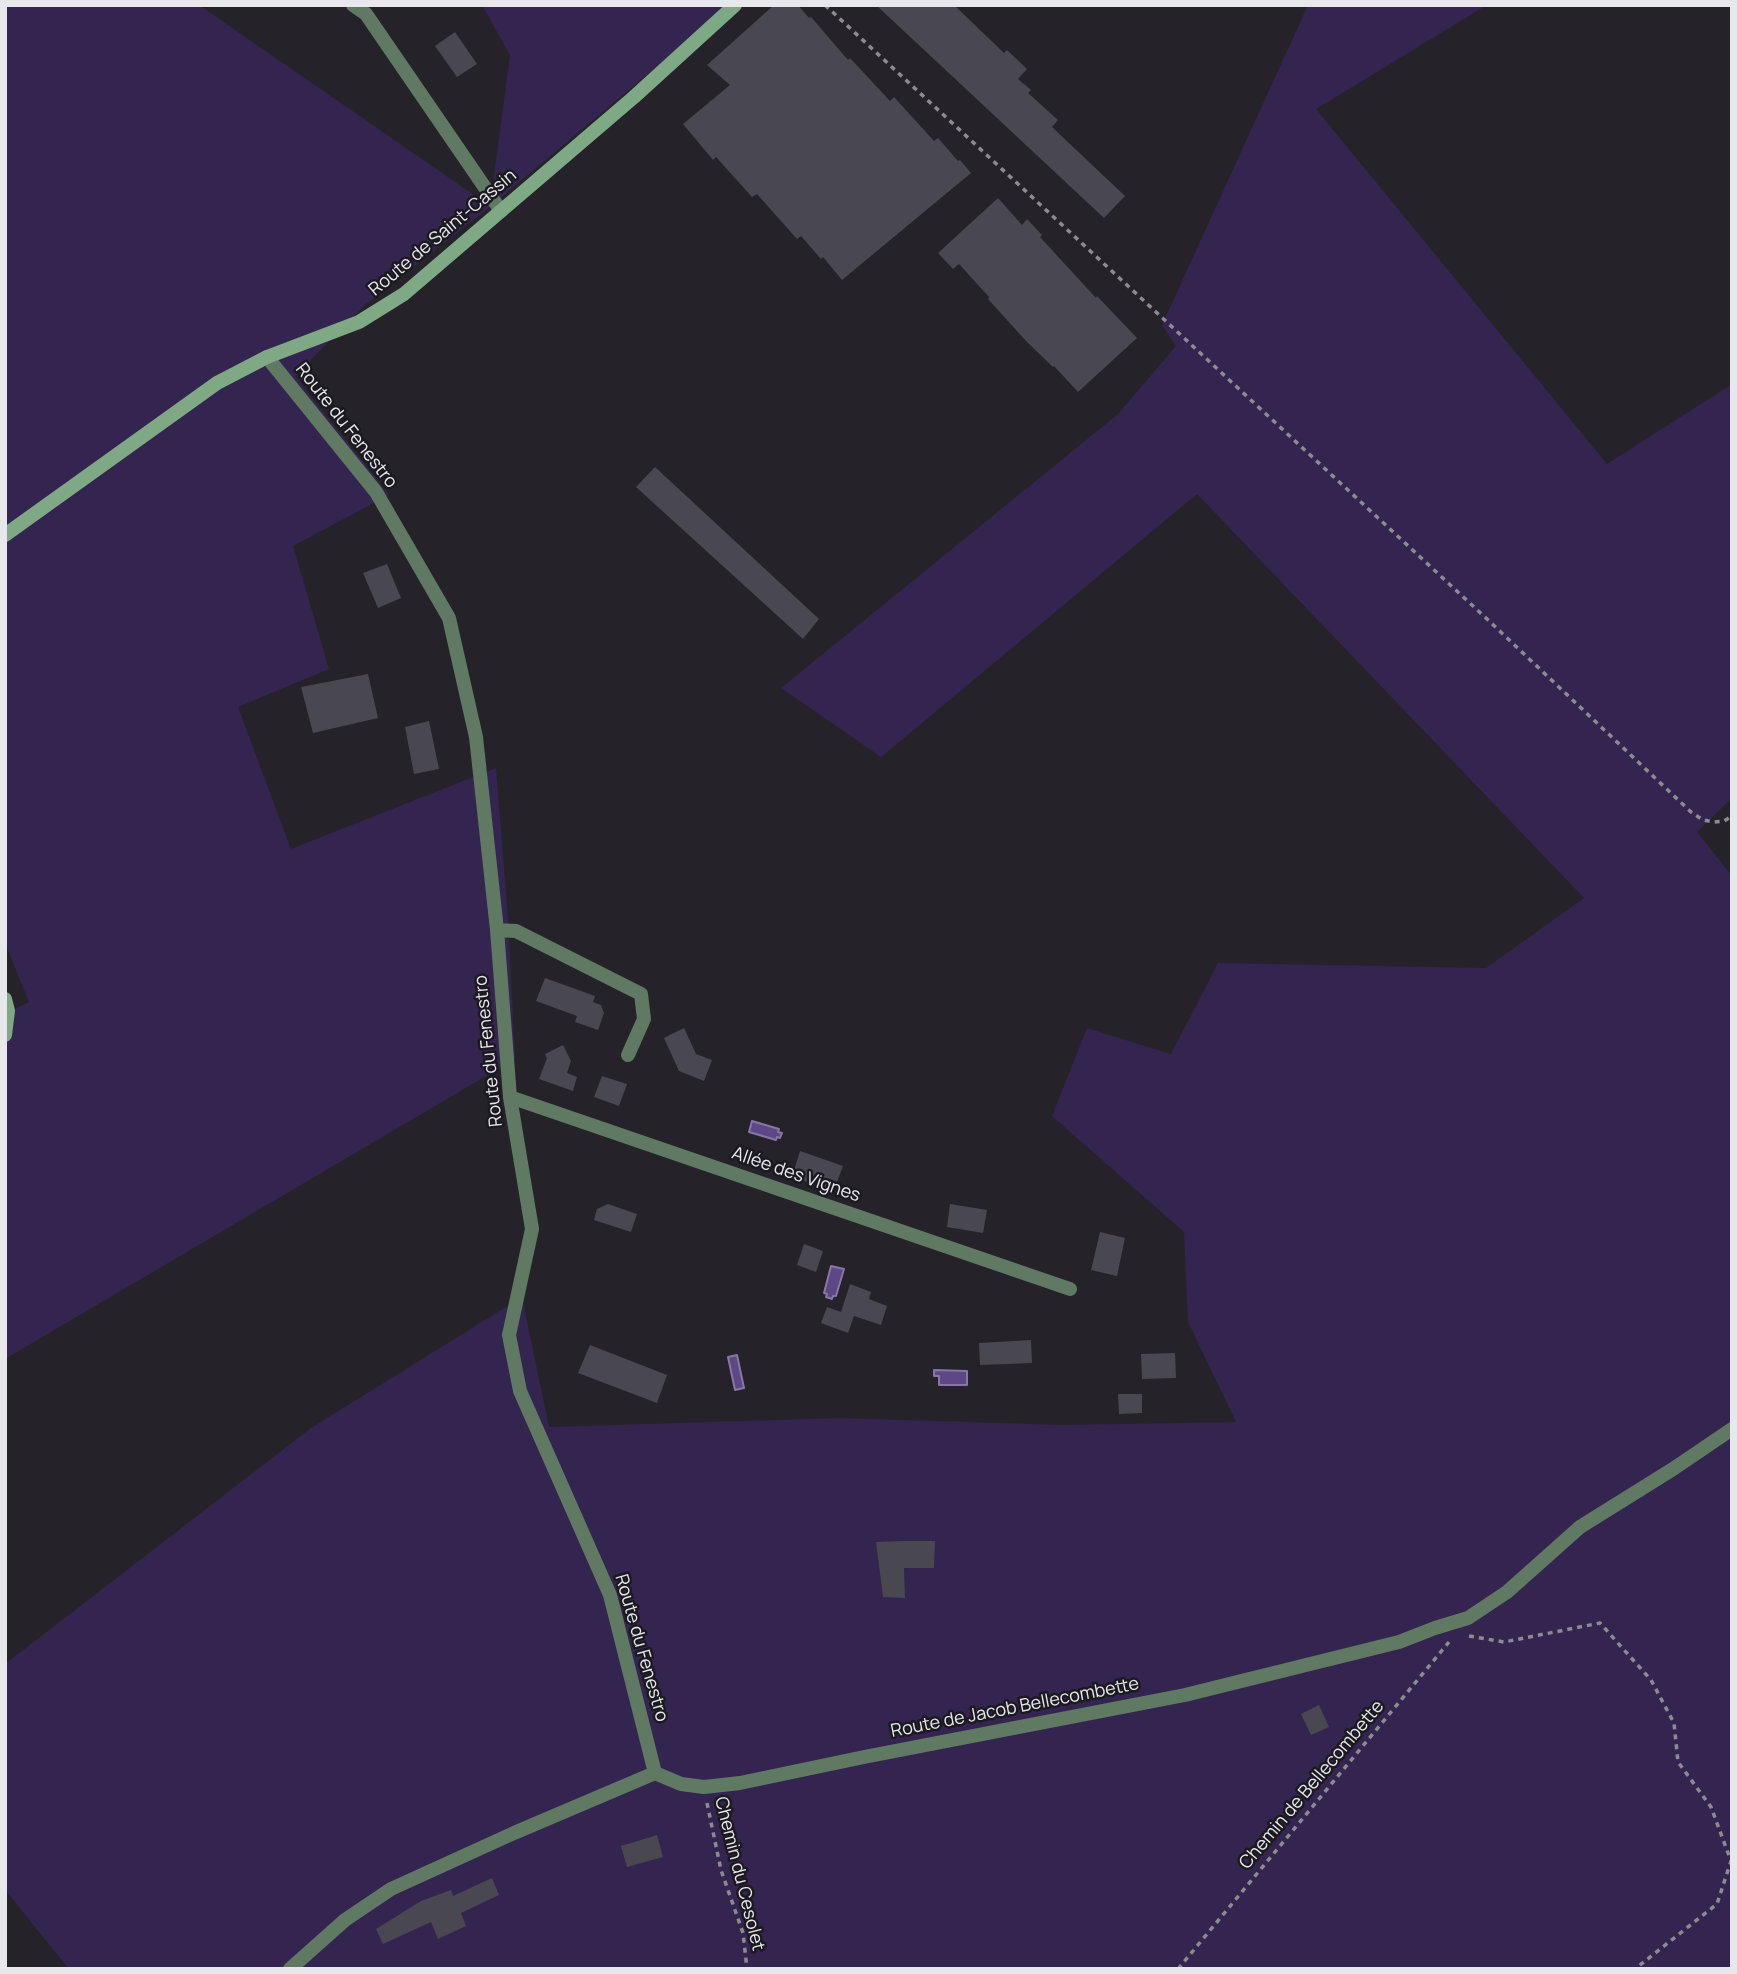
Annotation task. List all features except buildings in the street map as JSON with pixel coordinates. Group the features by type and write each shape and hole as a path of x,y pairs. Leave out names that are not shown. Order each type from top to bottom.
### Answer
{"street":[{"path":"353,5 366,14 501,211"},
{"name":"Route de Saint-Cassin","path":"5,535 217,383 267,357 359,322 382,310 634,97 735,5"},
{"name":"Route du Fenestro","path":"267,357 376,492 449,618 476,737 497,930 510,1097 532,1229 509,1335 520,1391 610,1595 655,1773"},
{"path":"497,930 516,931 641,994 644,1019 628,1055"},
{"path":"5,999 8,1011 5,1035"},
{"name":"Allée des Vignes","path":"510,1097 1070,1289"},
{"name":"Route de Jacob Bellecombette","path":"655,1773 681,1784 704,1787 740,1783 1185,1695 1399,1642 1468,1618 1507,1592 1580,1527 1732,1429"},
{"path":"290,1969 345,1920 391,1889 655,1773"}],"path":[{"path":"825,5 1691,812 1703,820 1714,822 1724,821 1732,816"},
{"name":"Chemin de Bellecombette","path":"1178,1969 1468,1618"},
{"path":"1468,1636 1504,1642 1600,1623 1651,1680 1674,1723 1678,1762 1711,1807 1731,1861 1717,1904 1635,1969"},
{"name":"Chemin du Cesolet","path":"704,1787 721,1870 743,1933 747,1969"}],"shaded area":[{"path":"5,5 199,5 490,206 510,55 482,5 730,5 491,206 366,304 295,376 389,495 293,546 329,669 238,707 291,849 496,768 508,918 515,1059 5,1359 5,1014 29,1002 5,943"},
{"path":"1308,5 1487,5 1316,109 1607,464 1732,384 1732,798 1697,832 1732,876 1732,1969 69,1969 5,1890 5,1664 311,1428 522,1297 549,1427 840,1418 1063,1425 1236,1422 1188,1322 1184,1232 1052,1116 1087,1028 1171,1054 1218,963 1486,968 1584,898 1197,494 881,757 781,688 1118,414 1176,346 1162,325"},
{"path":"752,1121 779,1129 778,1132 782,1133 780,1138 777,1137 776,1140 749,1132"},
{"path":"831,1266 844,1269 836,1296 832,1299 824,1293"},
{"path":"737,1355 744,1388 735,1390 728,1357"},
{"path":"934,1370 967,1371 967,1385 939,1385 939,1376 934,1376"}]}
